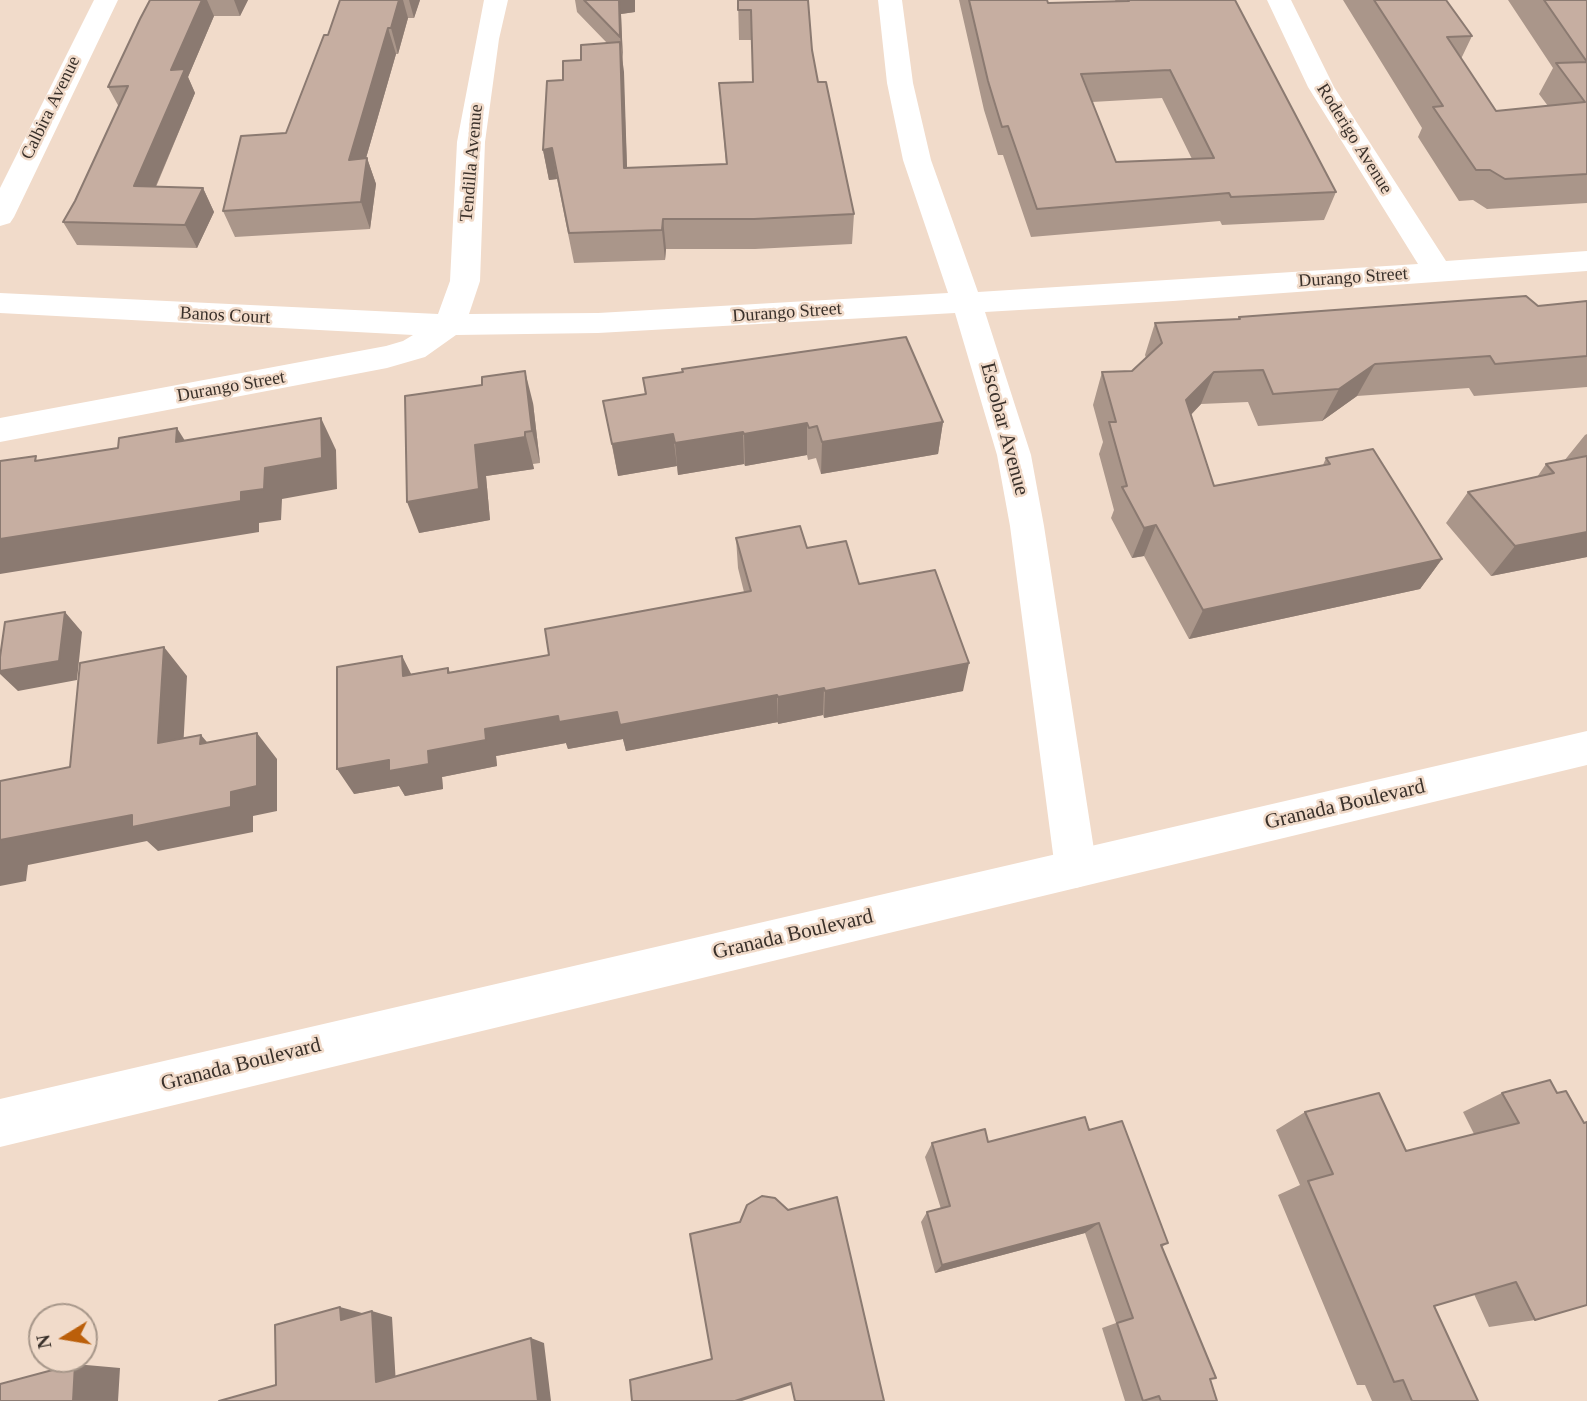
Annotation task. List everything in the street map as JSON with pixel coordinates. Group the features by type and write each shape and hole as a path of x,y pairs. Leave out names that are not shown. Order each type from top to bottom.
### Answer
{"street":[{"name":"Calbira Avenue","path":"0,217 106,0"},
{"name":"Tendilla Avenue","path":"450,325 465,281 467,186 472,134 485,48 496,0"},
{"name":"Escobar Avenue","path":"890,0 900,83 917,160 1007,426 1021,490 1076,869"},
{"name":"Roderigo Avenue","path":"1279,0 1326,96 1438,272"},
{"name":"Durango Street","path":"0,430 387,357 414,349 450,325 670,320 1587,261"},
{"name":"Banos Court","path":"0,303 450,325"},
{"name":"Granada Boulevard","path":"0,1123 1587,748"}],"building":[{"path":"150,0 202,0 171,70 185,69 134,186 203,188 185,225 63,222 128,86 108,87"},
{"path":"340,0 399,0 391,28 388,28 349,160 367,158 361,202 223,211 241,136 286,133"},
{"path":"584,0 619,0 620,37"},
{"path":"738,0 808,0 818,82 826,82 854,214 754,219 663,219 662,230 569,233 552,148 543,150 547,81 563,80 563,61 581,60 581,45 620,42 624,168 727,164 719,83 753,82 751,10 738,10"},
{"path":"969,0 1047,0 1048,3 1235,0 1336,192 1231,197 1229,193 1037,209 1008,126 1002,127","holes":["1170,70 1214,158 1116,162 1081,74"]},
{"path":"1374,0 1446,0 1472,36 1447,37 1496,111 1585,102 1556,63 1587,62 1587,174 1505,179 1490,170 1476,170 1433,107 1443,106"},
{"path":"1544,0 1587,0 1587,62"},
{"path":"1526,296 1538,306 1587,301 1587,356 1495,364 1490,356 1375,364 1339,389 1273,394 1263,370 1214,372 1186,400 1214,486 1330,464 1326,458 1373,449 1442,559 1203,610 1156,525 1144,528 1122,487 1127,486 1109,422 1116,422 1102,372 1132,371 1162,343 1155,323 1240,319 1239,317"},
{"path":"906,337 943,422 822,442 817,426 809,428 807,423 675,443 673,434 612,444 603,401 646,394 643,378 683,372 682,369"},
{"path":"525,371 532,431 525,432 525,437 475,445 479,489 407,502 405,396 482,385 482,377"},
{"path":"321,418 322,458 265,468 264,489 241,492 241,501 0,539 0,461 36,456 35,461 118,448 119,438 177,428 176,442"},
{"path":"1587,456 1587,532 1515,546 1468,492 1554,473 1546,464"},
{"path":"800,526 807,548 846,541 859,584 935,570 969,663 825,691 824,688 778,697 777,695 620,725 617,712 559,722 558,716 485,729 486,740 428,751 429,764 389,771 389,760 337,769 337,667 402,656 403,676 448,668 448,673 549,655 545,629 751,591 736,538"},
{"path":"65,612 59,661 0,671 5,622"},
{"path":"164,647 158,743 201,735 200,744 257,733 257,786 231,792 231,807 132,827 132,815 0,840 0,781 70,767 80,663"},
{"path":"1550,1080 1557,1093 1566,1091 1584,1123 1587,1122 1587,1305 1535,1320 1516,1282 1434,1306 1478,1401 1412,1401 1403,1380 1394,1382 1308,1181 1333,1174 1305,1112 1379,1093 1406,1151 1519,1123 1502,1093"},
{"path":"1085,1117 1089,1130 1122,1121 1168,1243 1161,1245 1216,1378 1210,1379 1217,1401 1161,1401 1159,1396 1143,1401 1117,1323 1133,1318 1099,1223 942,1265 927,1212 950,1206 932,1143 985,1129 988,1142"},
{"path":"762,1196 775,1198 788,1210 837,1197 884,1401 795,1401 791,1383 735,1401 632,1401 630,1380 712,1359 690,1234 740,1222 747,1205"},
{"path":"340,1307 341,1320 372,1311 376,1382 531,1338 538,1401 219,1401 276,1385 275,1325"},
{"path":"41,1373 75,1373 73,1401 0,1401 0,1384"}]}
